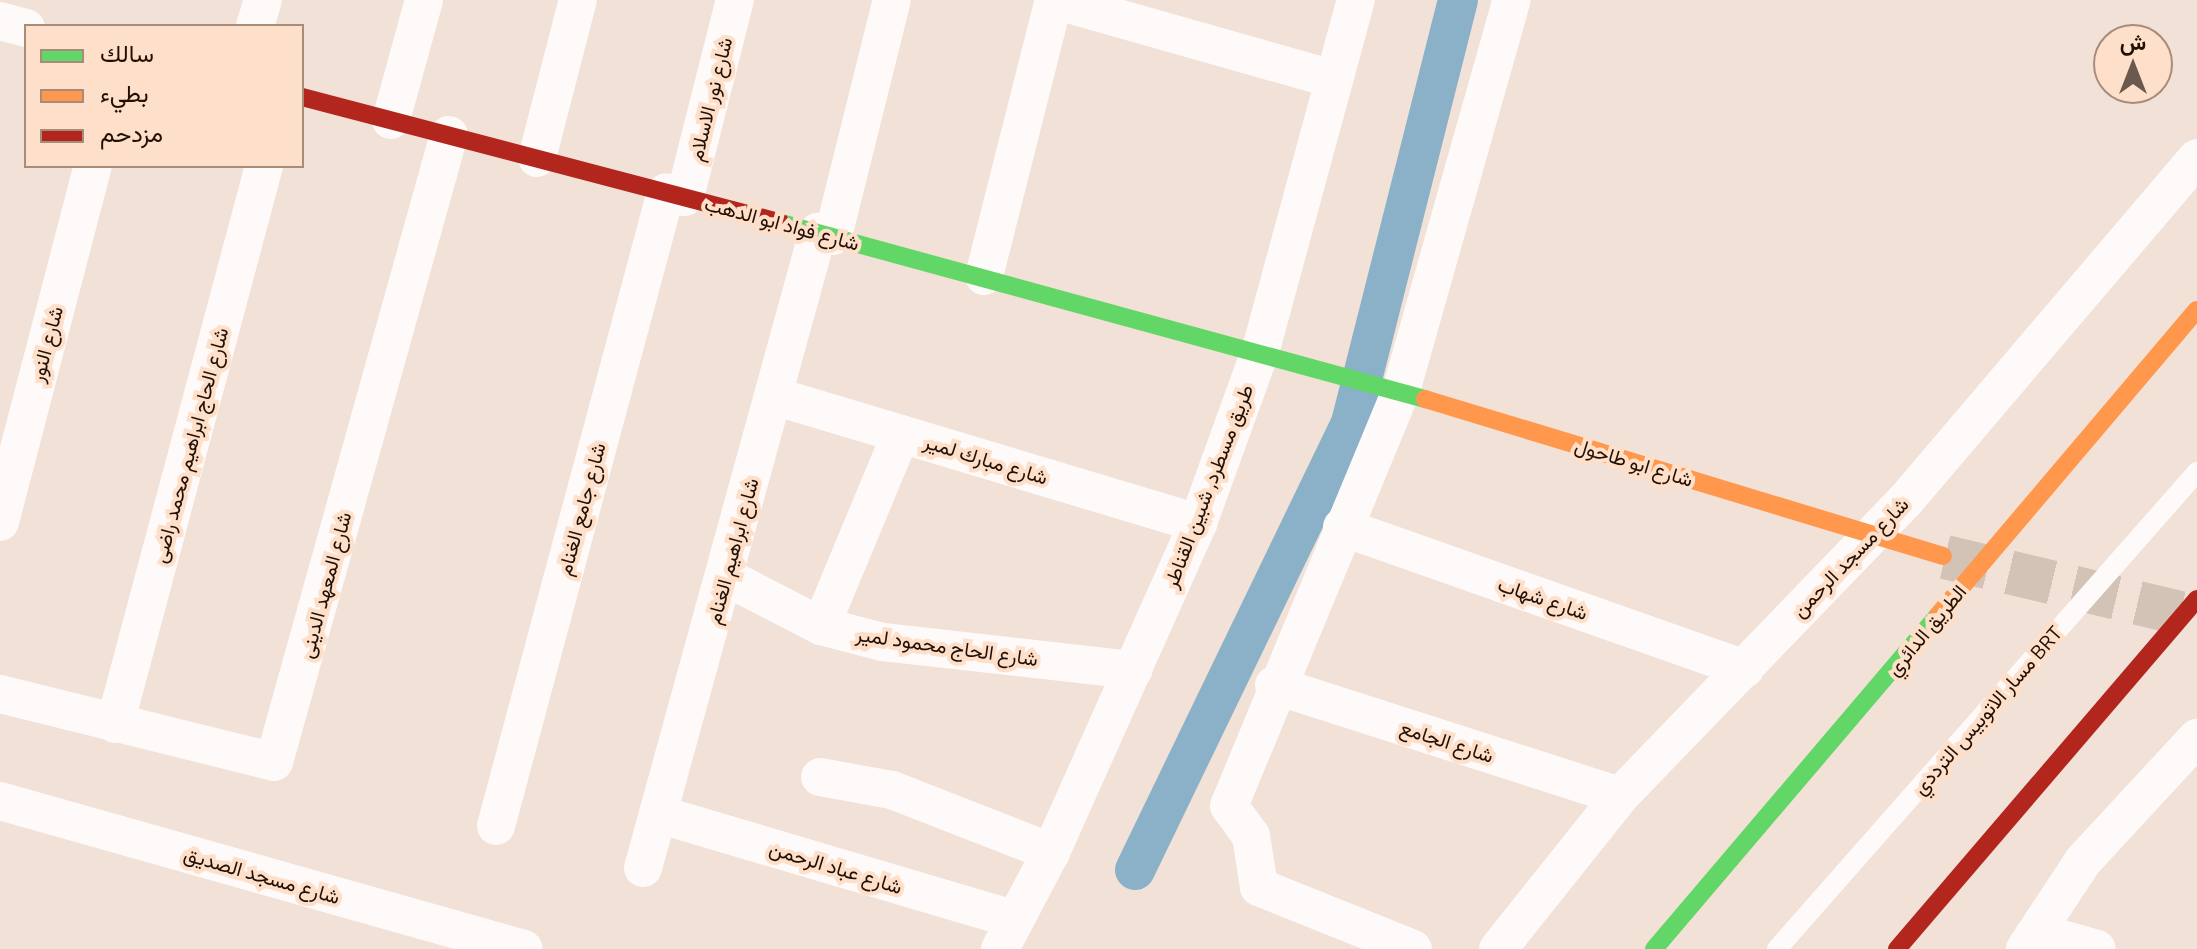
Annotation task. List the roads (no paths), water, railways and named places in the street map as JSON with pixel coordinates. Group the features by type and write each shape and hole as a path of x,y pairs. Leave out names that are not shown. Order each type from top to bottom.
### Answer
{"main road":[{"name":"شارع فواد ابو الدهب","path":"304,98 1261,349"},
{"name":"الطريق الدائري","path":"1654,949 2197,310"},
{"name":"شارع ابو طاحول","path":"1261,349 1943,556"},
{"path":"1897,949 2197,599"}],"street":[{"path":"256,24 263,0"},
{"path":"391,120 424,0"},
{"path":"537,158 578,0"},
{"name":"شارع نور الاسلام","path":"675,194 735,0"},
{"name":"شارع ابراهيم الغنام","path":"643,868 774,396 825,234 892,0"},
{"path":"984,276 1054,0 1334,79"},
{"name":"طريق مسطرد, شبين القناطر","path":"1007,935 1051,852 1198,523 1261,349 1356,0"},
{"path":"1413,949 1259,887 1251,836 1229,806 1274,685 1401,391 1512,0"},
{"path":"0,21 24,27"},
{"name":"شارع المعهد الدينى","path":"0,694 274,762 449,135"},
{"name":"شارع مسجد الرحمن","path":"1498,949 1620,796 1745,669 1867,534 1905,501 2197,158"},
{"name":"شارع النور","path":"0,522 9,452 92,168"},
{"name":"شارع الحاج ابراهيم محمد راضى","path":"115,724 263,168"},
{"name":"شارع جامع الغنام","path":"496,826 675,194"},
{"name":"شارع مبارك لمير","path":"774,396 1198,523"},
{"path":"821,626 901,434"},
{"name":"شارع شهاب","path":"1342,527 1745,669"},
{"name":"شارع الحاج محمود لمير","path":"726,577 821,626 883,642 1133,670"},
{"name":"شارع الجامع","path":"1274,685 1620,796"},
{"path":"2097,949 2031,940 2083,861 2183,774 2197,738"},
{"path":"820,777 892,790 1051,852"},
{"name":"شارع مسجد الصديق","path":"0,801 524,949"},
{"name":"شارع عباد الرحمن","path":"658,814 1007,935"}],"lane":[{"name":"مسار الاتوبيس الترددي BRT","path":"1777,949 2197,472"}],"waterway":[{"path":"1135,870 1351,423 1458,0"}],"tunnel":[{"path":"1945,557 2197,617"}]}
